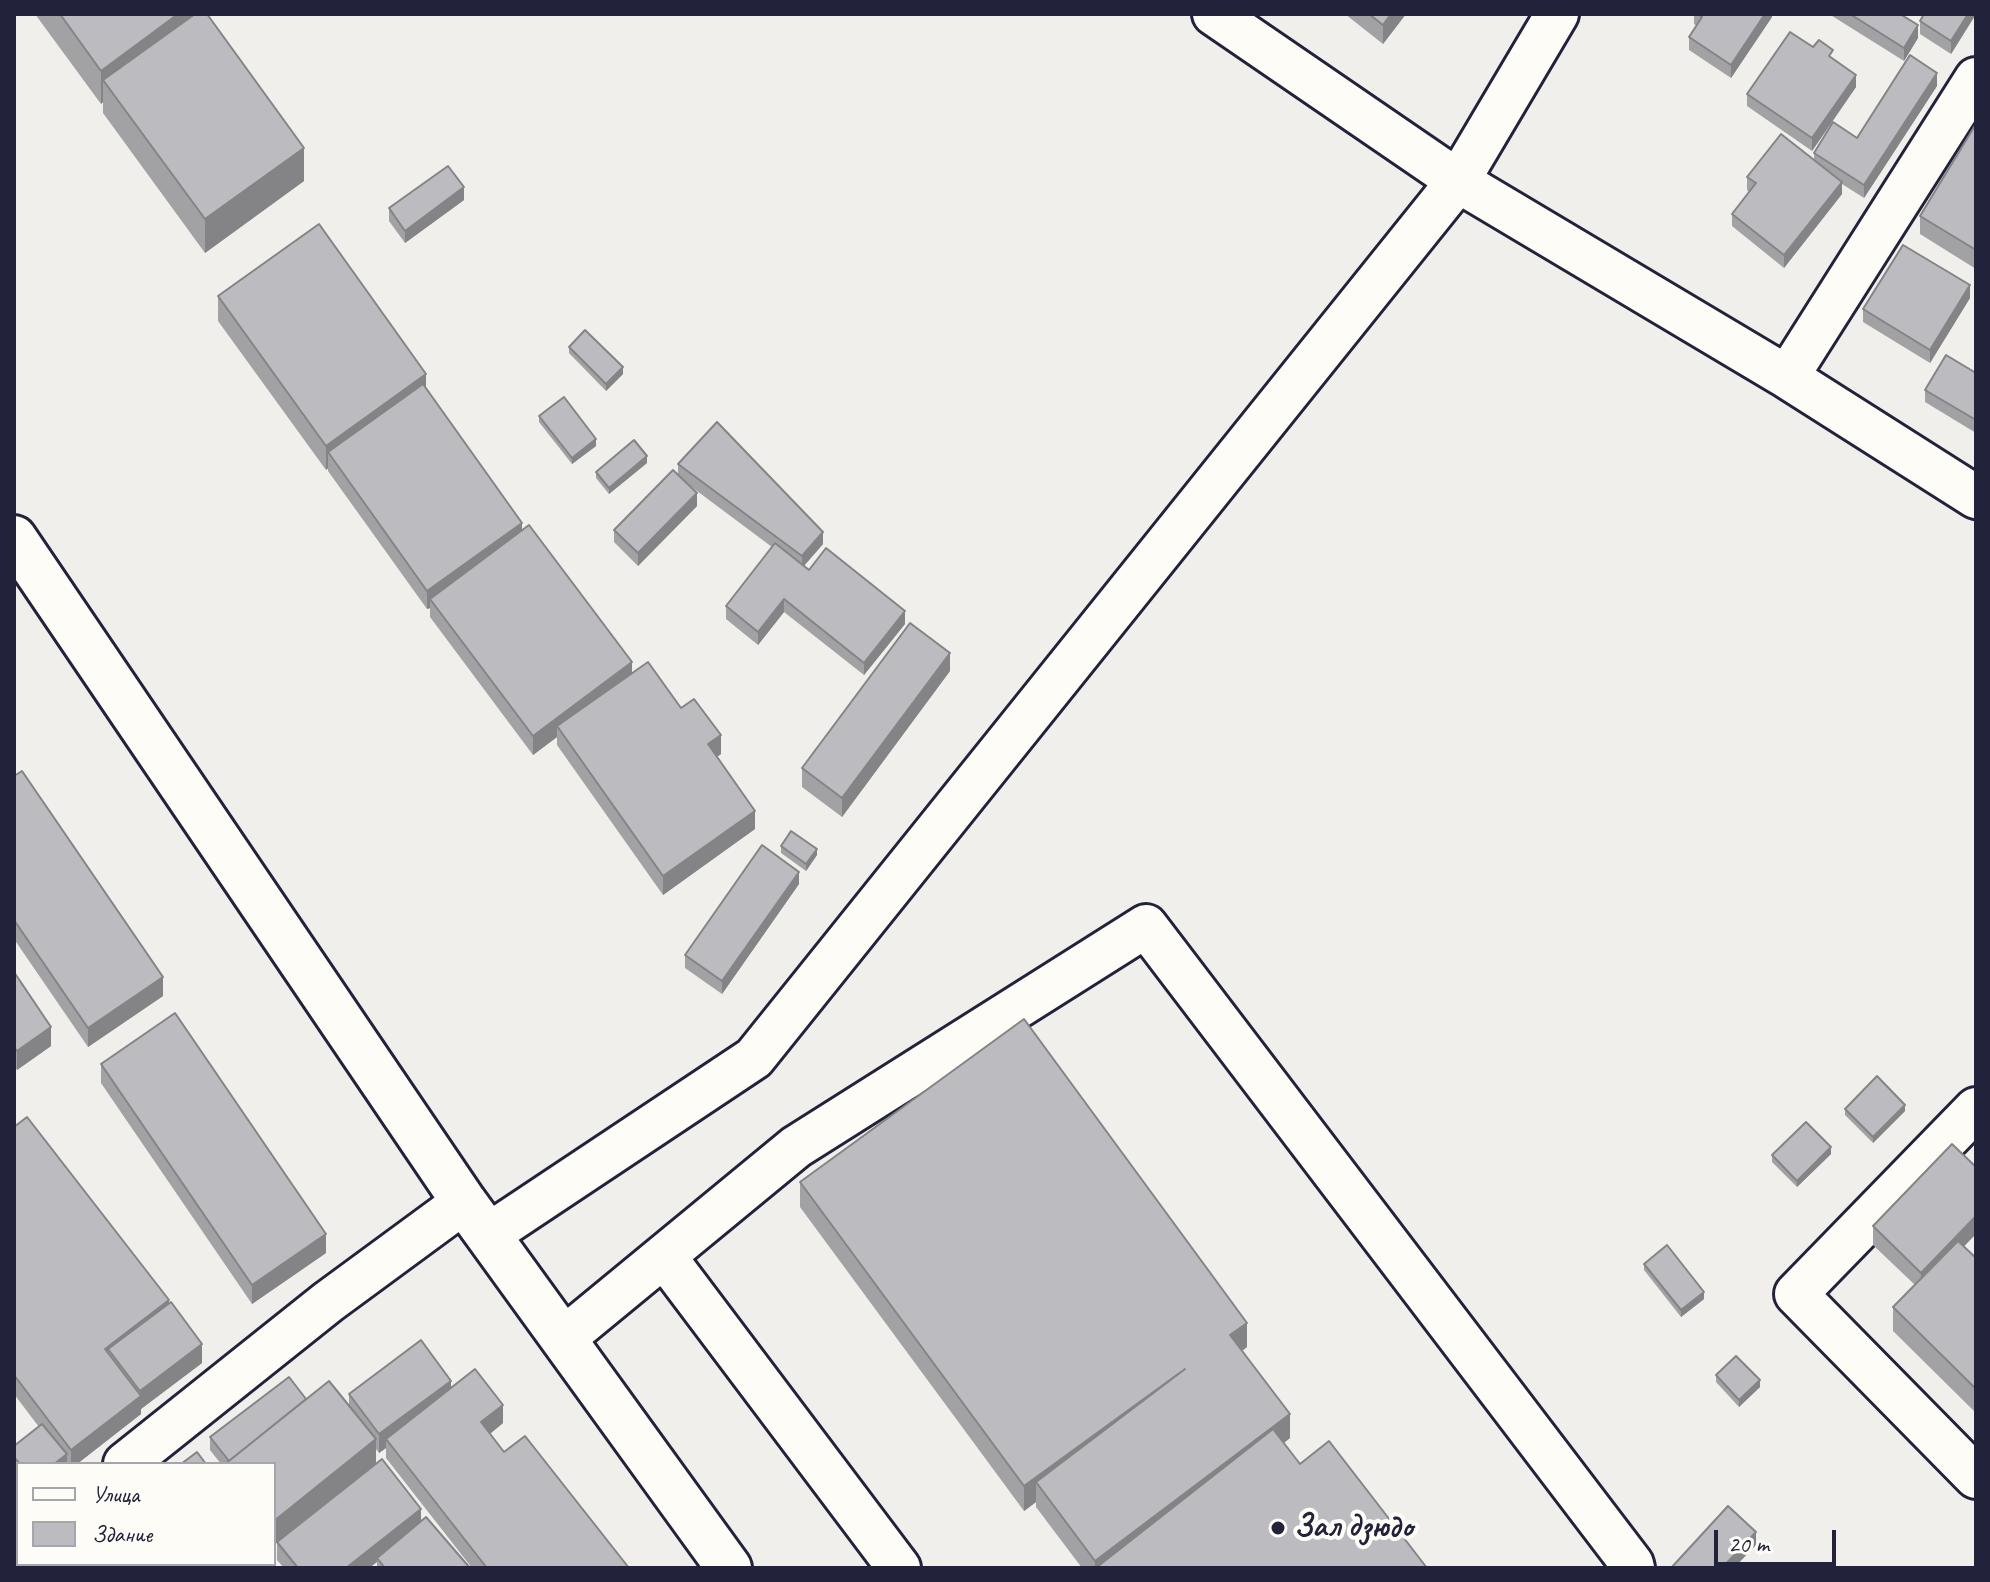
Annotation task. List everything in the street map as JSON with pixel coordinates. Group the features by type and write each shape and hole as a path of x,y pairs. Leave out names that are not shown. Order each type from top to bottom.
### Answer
{"main road":[{"path":"14,538 476,1219 729,1568"}],"street":[{"path":"1214,14 1458,181 1787,377 1976,497"},
{"path":"128,1462 328,1302 754,1058 1458,181 1557,14"},
{"path":"1787,377 1976,79"},
{"path":"563,1339 796,1147 1146,926 1633,1568"},
{"path":"1976,1109 1796,1294 1976,1477"},
{"path":"664,1256 899,1568"}],"building":[{"path":"60,14 178,14 101,71"},
{"path":"195,14 207,14 304,148 205,219 103,80"},
{"path":"1369,14 1391,14 1383,25"},
{"path":"1698,14 1765,14 1731,65 1689,37 1702,17"},
{"path":"1850,14 1900,14 1918,25 1904,48"},
{"path":"1924,14 1968,14 1951,41 1920,21"},
{"path":"1790,32 1813,47 1819,40 1833,50 1829,56 1856,75 1812,138 1747,94"},
{"path":"1910,55 1937,73 1864,185 1814,153 1833,122 1857,138"},
{"path":"1976,124 1976,250 1920,216"},
{"path":"1781,134 1842,182 1784,255 1732,214 1756,183 1747,177"},
{"path":"448,166 464,187 405,231 389,208"},
{"path":"319,224 426,374 326,446 218,296"},
{"path":"1903,245 1970,285 1930,350 1863,309"},
{"path":"585,330 623,367 606,384 569,347"},
{"path":"1946,355 1976,373 1976,420 1925,390"},
{"path":"423,384 522,523 427,591 328,452"},
{"path":"564,397 596,439 572,458 539,416"},
{"path":"717,422 823,532 802,556 678,464"},
{"path":"634,440 647,456 609,488 596,472"},
{"path":"673,470 697,493 638,553 614,530"},
{"path":"529,525 632,662 533,736 430,599"},
{"path":"775,543 809,570 826,548 905,611 864,663 784,599 758,632 726,606"},
{"path":"910,623 950,653 842,798 802,768"},
{"path":"648,662 681,708 694,699 721,735 708,744 755,811 663,876 557,726"},
{"path":"22,771 163,977 88,1028 14,920 14,776"},
{"path":"791,831 817,849 806,864 781,846"},
{"path":"762,845 799,872 722,981 685,955"},
{"path":"14,972 51,1027 17,1051 14,1047"},
{"path":"175,1013 326,1234 252,1285 101,1064"},
{"path":"1024,1019 1247,1323 1230,1335 1290,1414 1095,1561 1036,1482 1185,1369 1024,1486 800,1182"},
{"path":"1877,1076 1905,1105 1873,1137 1845,1109"},
{"path":"27,1117 169,1300 105,1349 141,1396 71,1450 14,1375 14,1127"},
{"path":"1806,1122 1831,1147 1797,1181 1772,1155"},
{"path":"1952,1144 1976,1167 1976,1216 1921,1273 1873,1226"},
{"path":"1958,1241 1976,1258 1976,1389 1893,1307"},
{"path":"1667,1245 1704,1292 1681,1310 1644,1264"},
{"path":"171,1302 202,1344 140,1391 108,1349"},
{"path":"421,1340 451,1381 379,1434 349,1394"},
{"path":"1736,1356 1760,1380 1739,1400 1716,1375"},
{"path":"475,1369 503,1405 481,1422 504,1452 525,1436 629,1568 487,1568 386,1439"},
{"path":"289,1377 306,1399 229,1461 210,1437"},
{"path":"329,1381 376,1439 276,1519 276,1462 228,1462"},
{"path":"42,1424 67,1454 57,1462 18,1462 14,1457 14,1446"},
{"name":"Зал дзюдо","path":"1273,1429 1300,1464 1329,1441 1427,1568 1097,1567"},
{"path":"197,1452 204,1462 184,1462"},
{"path":"382,1459 421,1509 346,1568 298,1568 277,1542"},
{"path":"1728,1506 1756,1532 1722,1568 1671,1568"},
{"path":"426,1517 470,1568 385,1568 377,1558"},
{"path":"64,1566 96,1566 94,1568"},
{"path":"98,1566 218,1566 215,1568 96,1568"}],"place":[{"name":"Зал дзюдо","path":"1278,1528"}]}
